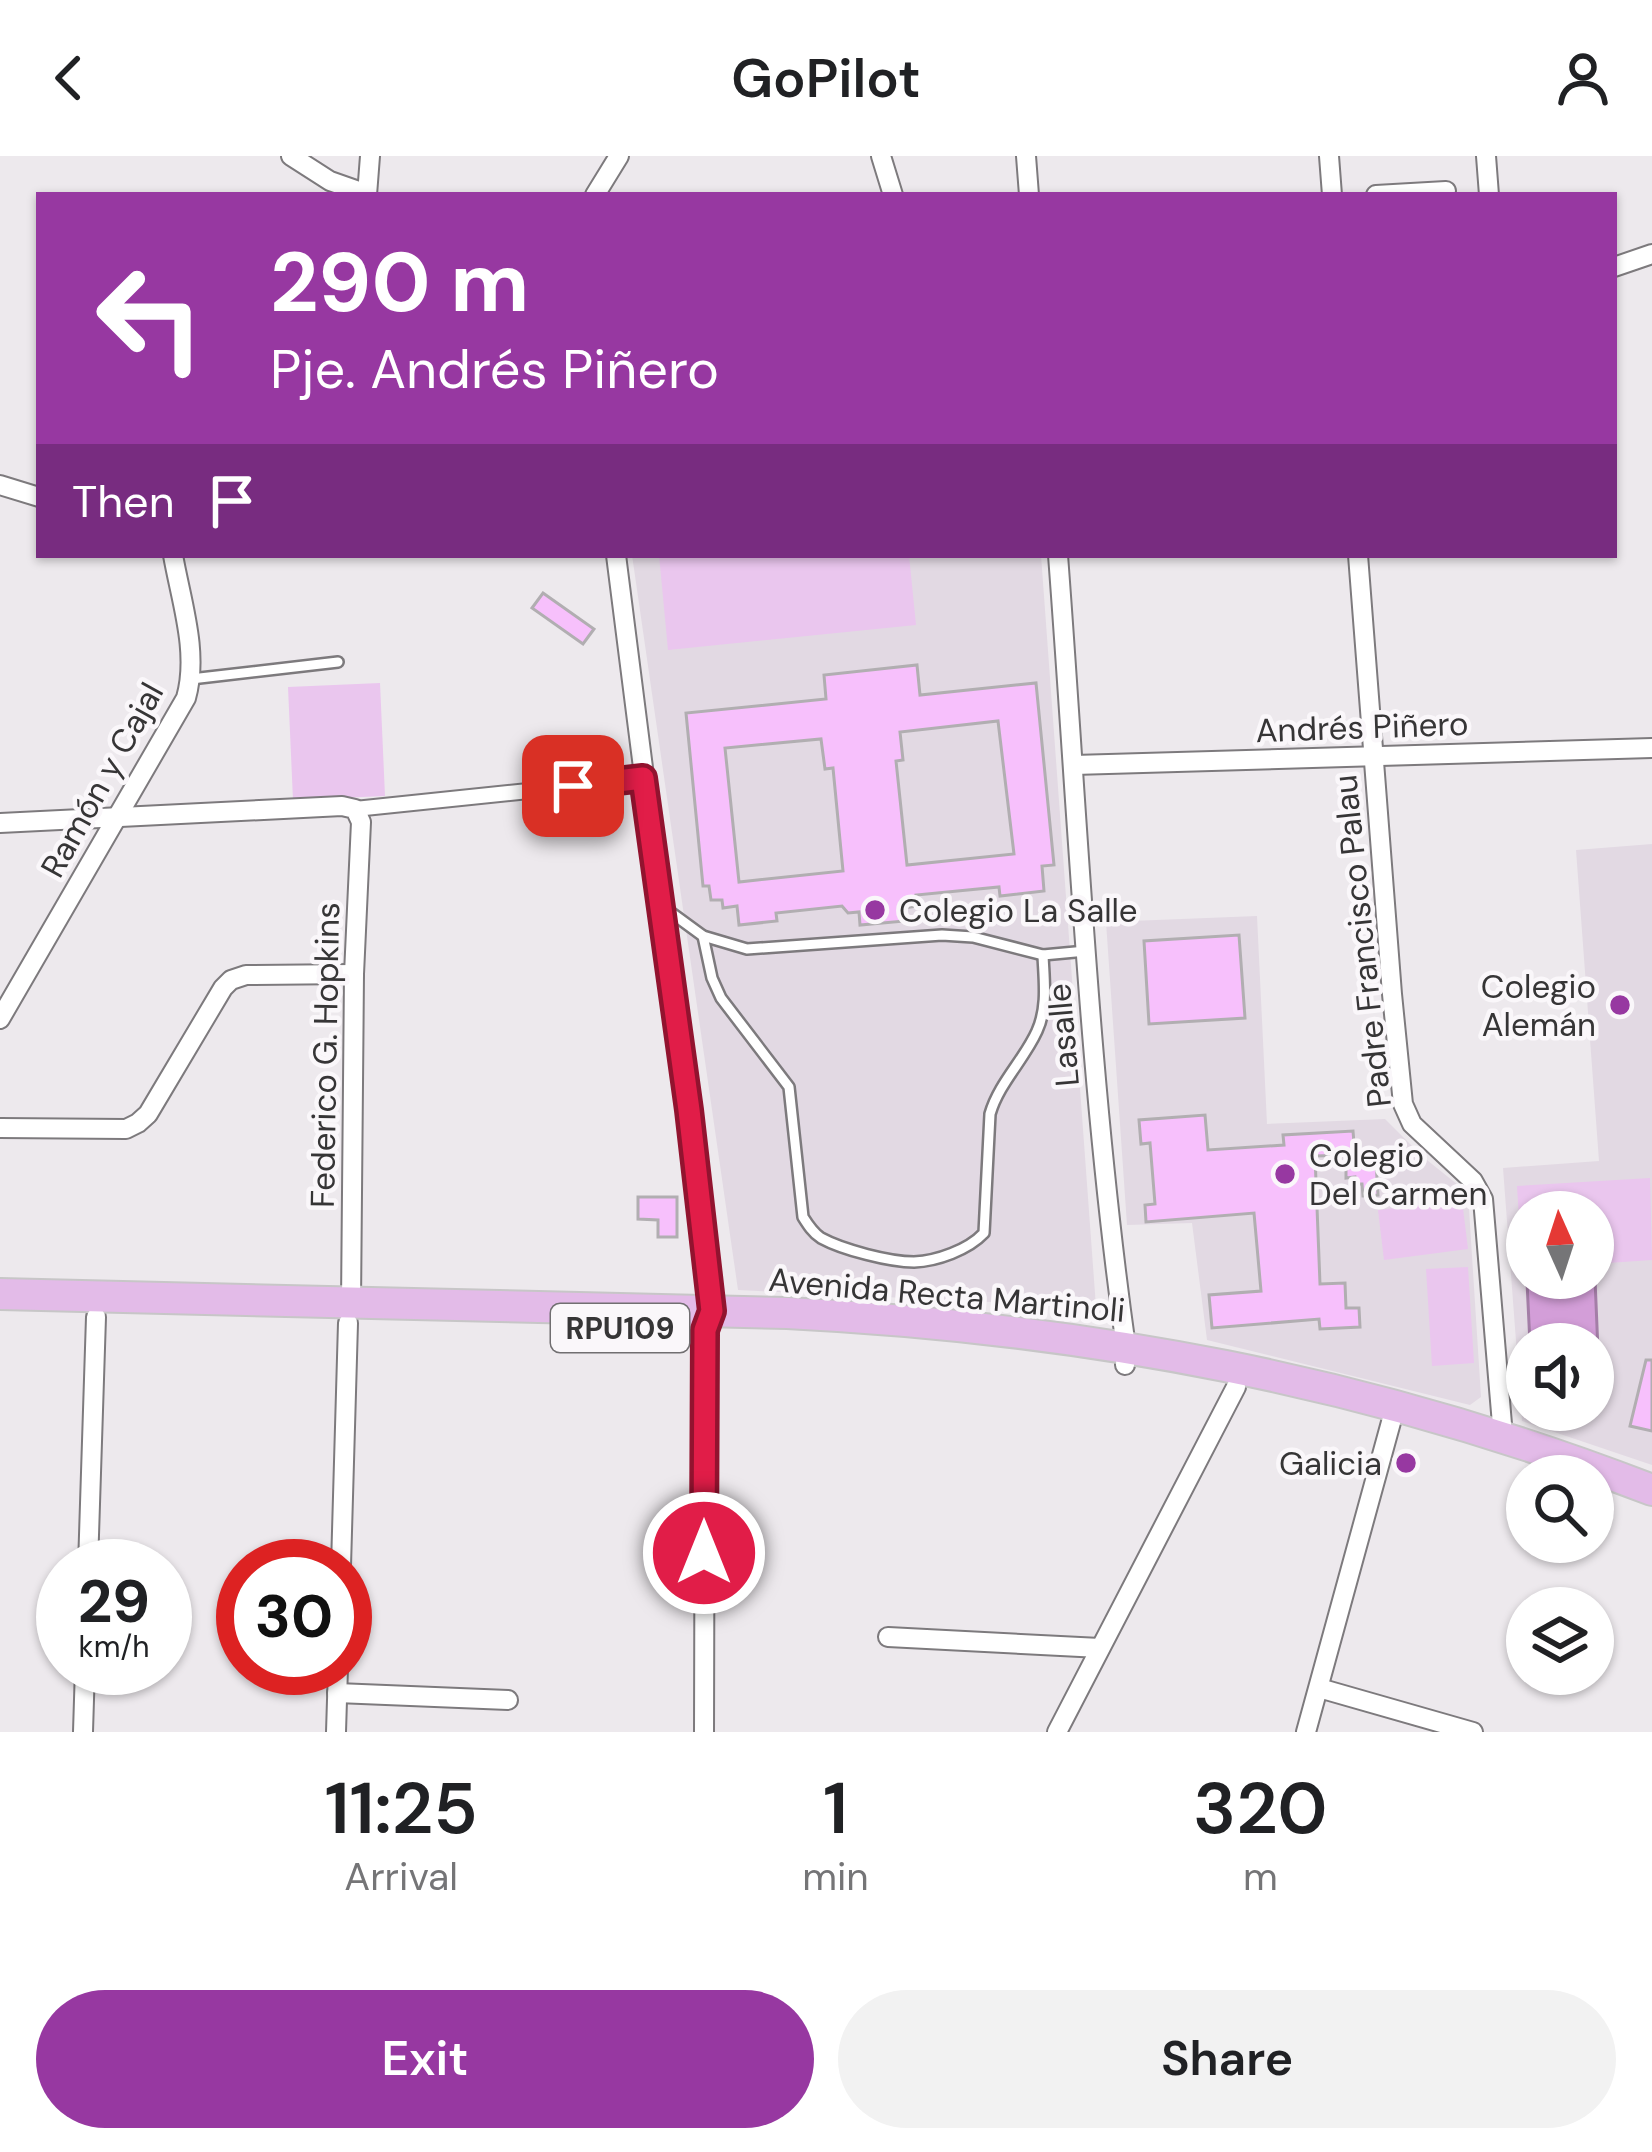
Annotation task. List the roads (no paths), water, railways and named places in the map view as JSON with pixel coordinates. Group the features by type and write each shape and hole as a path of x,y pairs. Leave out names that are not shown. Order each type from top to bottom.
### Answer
{"main road":[{"name":"Avenida Recta Martinoli","path":"0,1294 350,1313 709,1320 866,1317 1125,1356 1247,1369 1393,1413 1506,1456"},
{"name":"Avenida Recta Martinoli","path":"0,1315 350,1313"},
{"name":"Avenida Recta Martinoli","path":"1125,1356 1236,1387 1503,1436 1652,1490"},
{"path":"1614,1496 1652,1510"}],"street":[{"path":"291,156 330,181 361,192"},
{"path":"367,192 370,156"},
{"path":"597,192 619,156"},
{"path":"881,156 892,192"},
{"path":"1026,156 1029,192"},
{"path":"1329,156 1332,192"},
{"path":"1486,156 1489,192"},
{"path":"1428,192 1446,191"},
{"path":"1617,266 1652,254"},
{"path":"0,485 36,495"},
{"name":"Ramón y Cajal","path":"0,1019 186,698 192,658 174,558"},
{"path":"616,558 689,1110 709,1320 704,1732"},
{"name":"Lasalle","path":"1058,558 1086,951 1125,1356"},
{"name":"Padre Francisco Palau","path":"1358,558 1403,1104 1412,1124 1473,1181 1483,1199 1503,1436"},
{"name":"Andrés Piñero","path":"1074,765 1652,748"},
{"path":"0,823 355,809 643,778"},
{"name":"Federico G. Hopkins","path":"342,1539 361,822 355,809"},
{"path":"0,1128 126,1129 148,1114 232,980 246,975 354,974"},
{"path":"89,1539 96,1317"},
{"path":"1057,1732 1236,1387"},
{"path":"1306,1732 1393,1413"},
{"path":"888,1637 1100,1648"},
{"path":"1319,1688 1473,1732"},
{"path":"372,1694 508,1700"},
{"path":"82,1732 84,1695"},
{"path":"336,1732 337,1695"}],"lane":[{"path":"191,680 338,662"},
{"path":"660,904 703,936 747,949 942,935 973,937 1043,955 1086,951"},
{"path":"703,936 712,978 722,998 789,1087 803,1216 809,1228 821,1238 869,1255 908,1262 962,1249 984,1233 990,1114 1037,1031 1044,1008 1043,955"}],"place":[{"name":"Colegio La Salle","path":"875,910"},
{"name":"Colegio Alemán","path":"1620,1005"},
{"name":"Colegio Del Carmen","path":"1285,1174"},
{"name":"Galicia","path":"1406,1463"}]}
